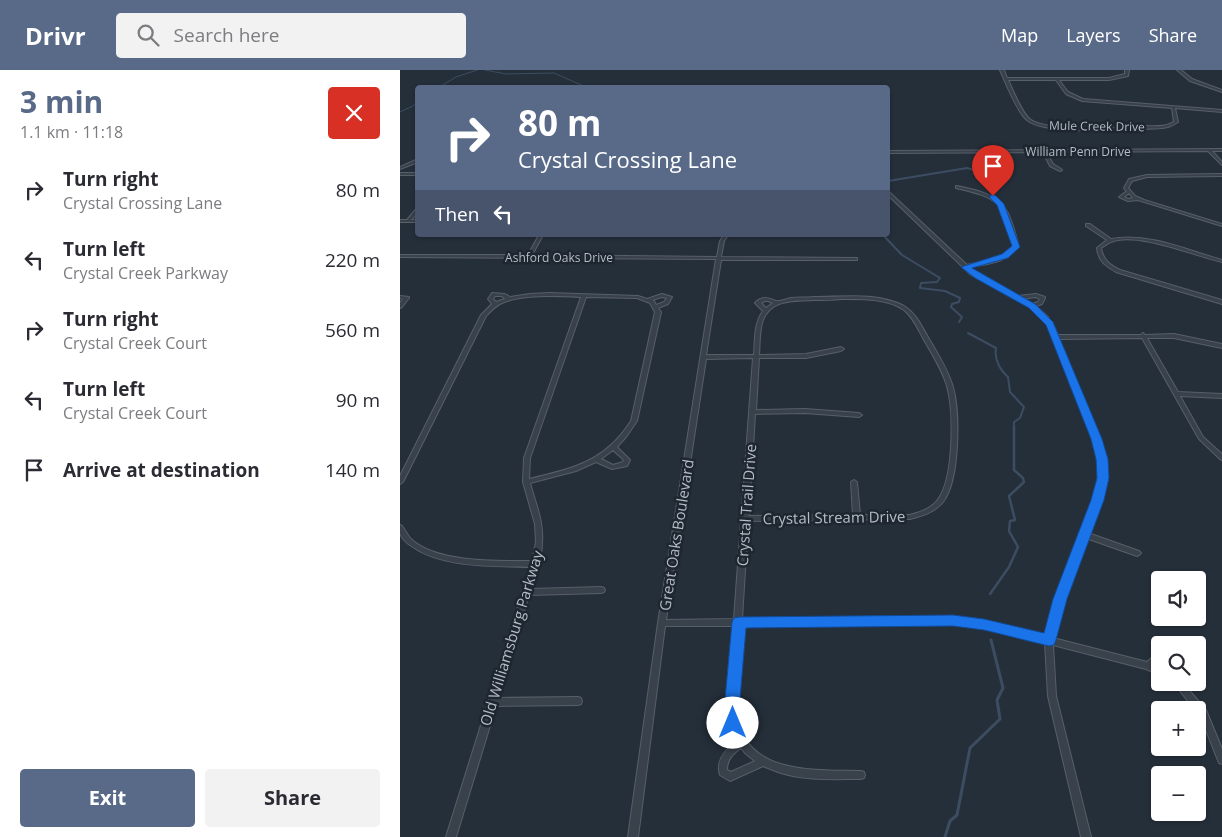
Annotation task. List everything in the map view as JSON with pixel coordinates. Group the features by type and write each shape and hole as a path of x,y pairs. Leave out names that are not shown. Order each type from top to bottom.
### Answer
{"street":[{"name":"Mule Creek Drive","path":"1002,70 1029,120 1052,127 1167,126 1176,122 1173,107"},
{"path":"1007,79 1115,78 1127,75 1127,70"},
{"path":"1179,70 1191,80 1222,91"},
{"path":"1056,79 1066,93 1082,100 1222,110"},
{"path":"1209,150 1222,164"},
{"name":"William Penn Drive","path":"890,152 1222,150"},
{"path":"1044,151 1051,165 1060,170"},
{"path":"400,168 415,161"},
{"path":"400,174 415,174"},
{"path":"1222,176 1137,177 1127,184 1128,192 1138,199 1222,225"},
{"path":"957,187 988,194 999,202 1016,244 1013,252 1005,256 965,267"},
{"path":"1128,192 1121,197 1128,200 1138,199"},
{"path":"890,195 965,267 1032,306 1050,324 1097,439 1102,459 1103,478 1085,535 1060,599 1049,640 1052,696 1086,837"},
{"path":"408,221 415,213"},
{"path":"400,221 415,221"},
{"path":"1088,225 1110,240"},
{"path":"529,257 540,237"},
{"name":"Great Oaks Boulevard","path":"633,837 662,623 718,258 725,237"},
{"path":"1222,261 1148,240 1127,238 1110,240 1099,248 1099,255 1109,266 1222,302"},
{"name":"Ashford Oaks Drive","path":"400,256 855,260"},
{"path":"494,304 490,299 494,294 503,295 509,299"},
{"path":"648,300 662,295 670,297 666,303 655,307"},
{"path":"1017,298 1036,295 1043,298 1040,304 1032,306"},
{"path":"400,482 484,315 494,304 527,296 638,297 648,300 658,312 634,421 627,433 597,460 578,469 526,482"},
{"name":"Old Williamsburg Parkway","path":"451,837 535,564 540,542 538,524 526,482 527,458 584,296"},
{"path":"400,297 407,298 400,306"},
{"name":"Crystal Stream Drive","path":"745,519 857,518 920,515 932,509 943,498 948,484 955,432 954,405 943,368 914,318 901,306 882,300 866,299 801,299 776,303 765,310 759,323 756,357"},
{"name":"Crystal Stream Drive","path":"765,310 759,306 758,302 760,300 771,300 776,303"},
{"path":"1144,335 1201,438 1222,458"},
{"path":"1056,336 1174,336 1222,346"},
{"path":"704,357 814,356 841,349"},
{"name":"Crystal Trail Drive","path":"741,743 735,732 732,711 756,357"},
{"path":"1176,394 1222,396"},
{"path":"753,412 805,411 859,415"},
{"path":"597,460 612,467 625,464 627,460 613,447"},
{"path":"854,482 857,518"},
{"path":"400,528 404,540 445,559 535,564"},
{"path":"1085,535 1137,553"},
{"path":"526,592 601,590"},
{"path":"662,623 953,621 984,625 1049,640 1151,668"},
{"path":"1148,666 1151,663"},
{"path":"1185,691 1203,714 1222,760"},
{"path":"492,702 578,701"},
{"path":"762,762 730,777 723,772 722,761 727,754 741,743 762,762 778,769 799,773 860,775"}],"waterway":[{"path":"443,85 456,77 477,70"},
{"path":"485,70 506,74 554,73 581,85"},
{"path":"400,112 415,104"},
{"path":"890,181 967,168 1005,179"},
{"path":"885,237 902,255 940,278 937,282 921,283 920,288 945,291 960,298 959,302 952,304 951,307 962,317 959,322"},
{"path":"968,333 996,348 997,360 1000,368 1008,377 1010,392 1024,407 1020,418 1014,422 1014,470 1023,478 1024,482 1009,496 1015,520 1010,521 1009,531 1018,547 1009,567 990,594"},
{"path":"945,837 950,821 957,815 970,748 1000,719 997,700 1003,688 991,640"}],"route":[{"path":"733,723 732,711 739,622 937,620 984,625 1049,640 1060,599 1098,500 1103,478 1102,459 1097,439 1056,336 1046,318 1032,306 965,267 1005,256 1013,252 1016,247 1016,241 1001,204 993,196"}]}
